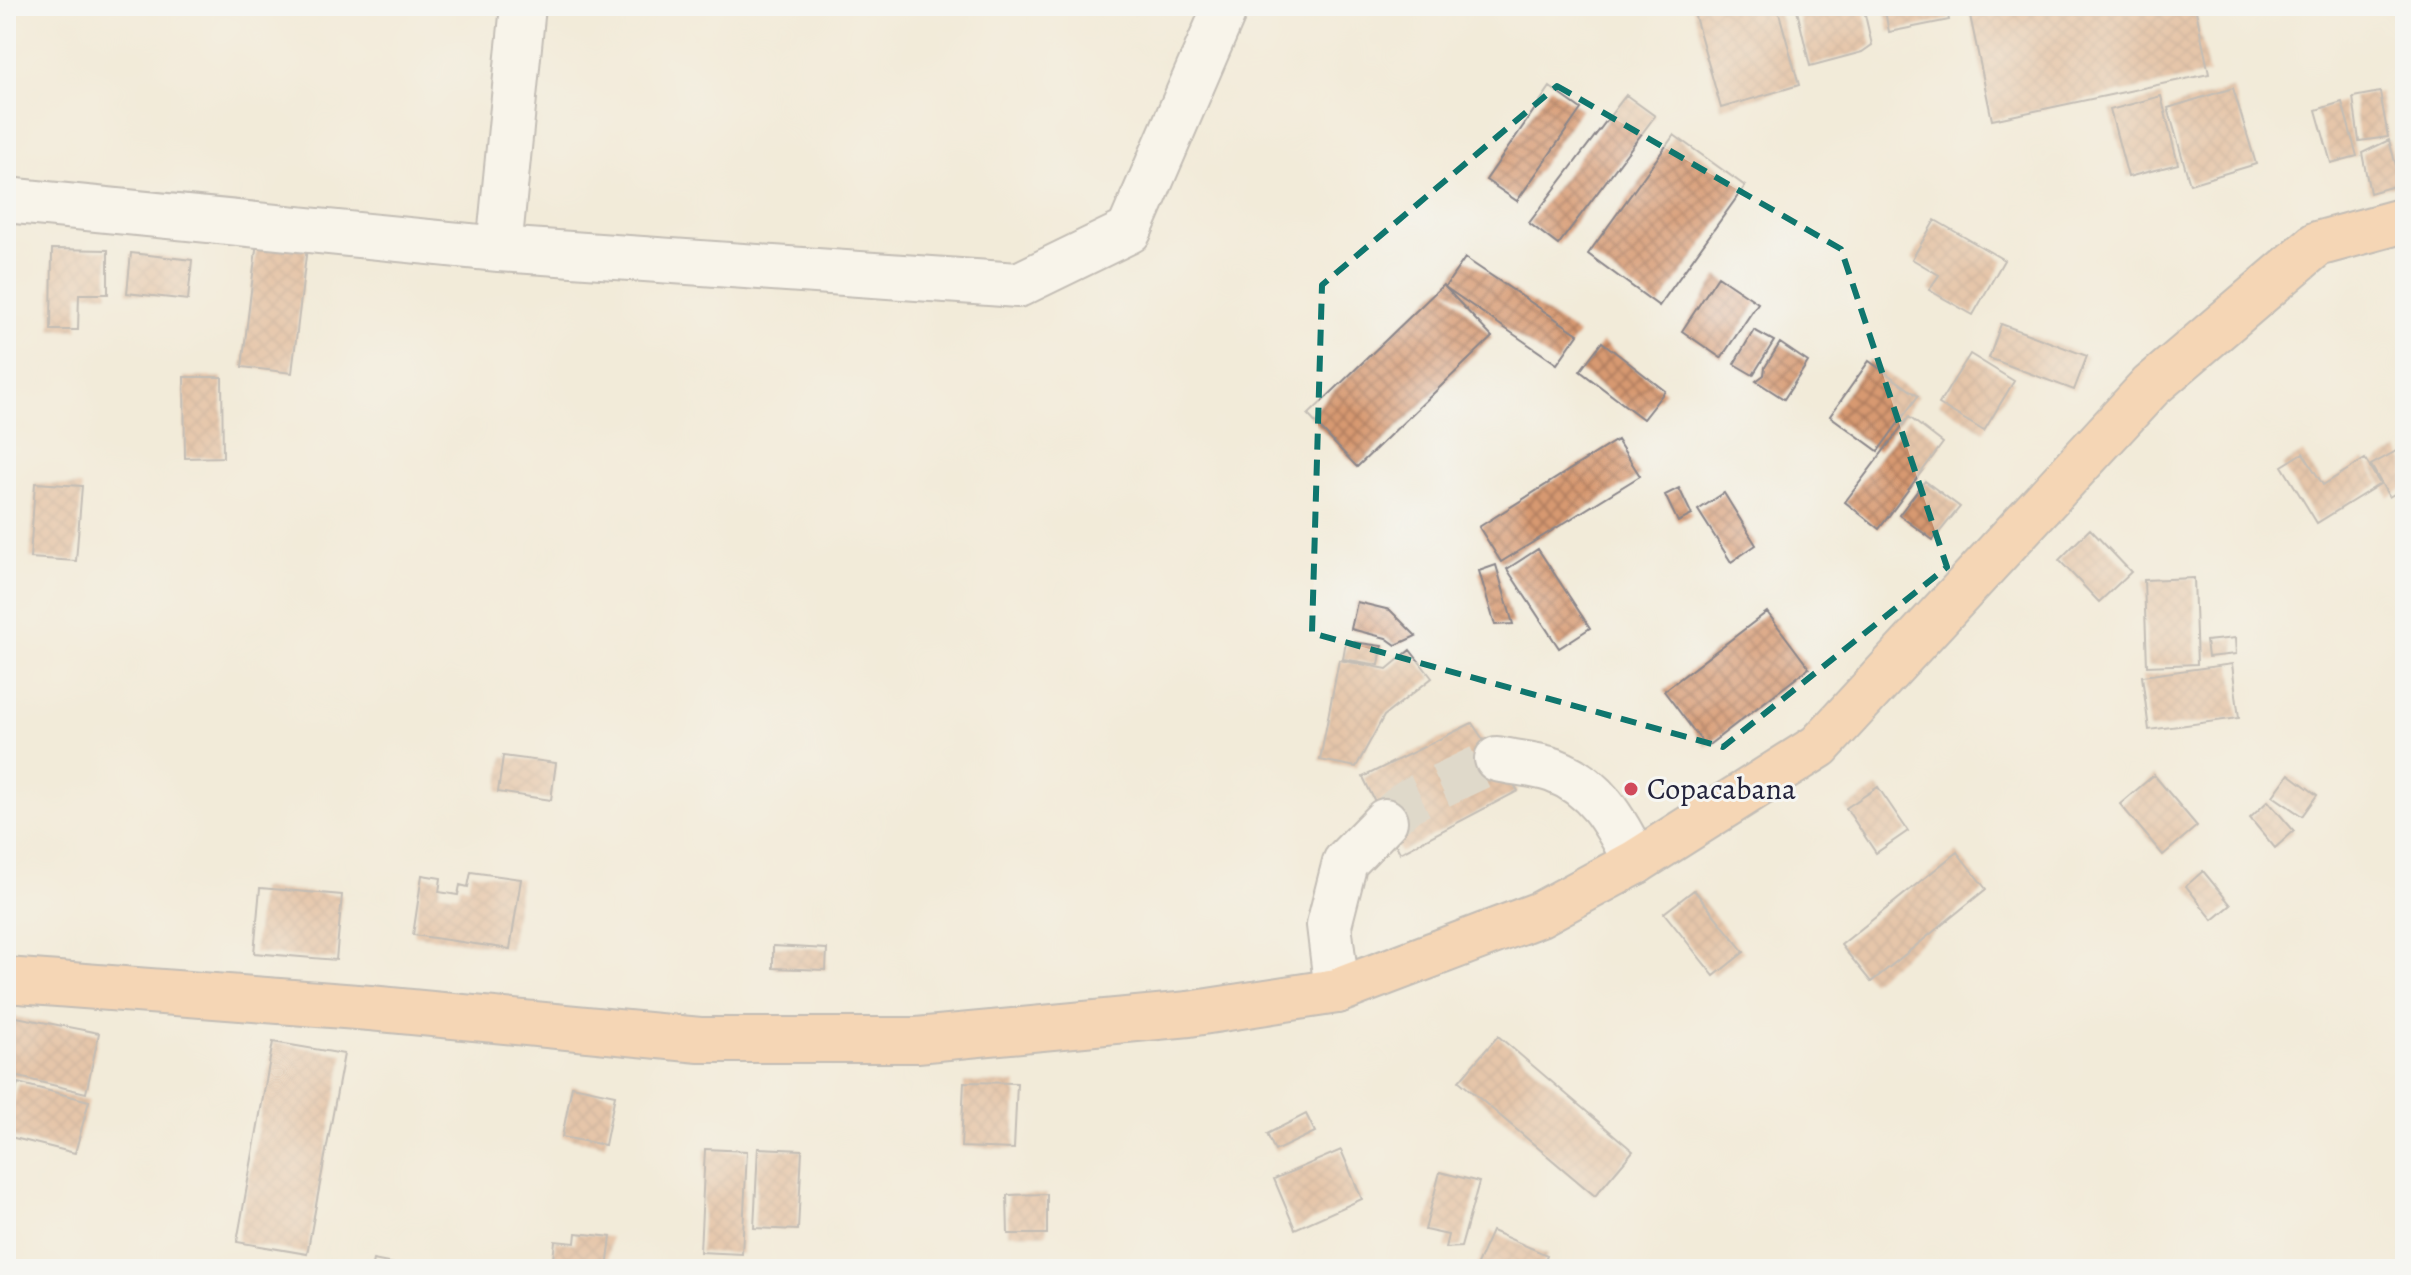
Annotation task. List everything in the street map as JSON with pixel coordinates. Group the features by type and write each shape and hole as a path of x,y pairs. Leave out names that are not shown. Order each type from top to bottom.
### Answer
{"highway":[{"path":"6,980 370,1008 700,1040 917,1040 1189,1014 1337,991 1540,914 1636,862 1819,746 2151,386 2317,244 2405,220"}],"street":[{"path":"499,249 523,6"},
{"path":"6,200 499,249 1018,285 1129,231 1226,6"},
{"path":"1497,759 1553,770 1591,791 1615,821 1636,862"},
{"path":"1337,991 1329,925 1345,862 1385,821"}],"highlighted area":[{"path":"1557,86 1841,249 1947,567 1723,747 1312,633 1322,285"}],"building":[{"path":"1692,6 1777,6 1799,85 1721,108"},
{"path":"1796,6 1863,6 1872,45 1862,52 1810,66"},
{"path":"1884,6 1946,6 1949,20 1889,32"},
{"path":"1968,6 2195,6 2209,74 1992,120"},
{"path":"1550,87 1581,109 1517,201 1486,180"},
{"path":"2233,88 2256,164 2190,184 2168,108"},
{"path":"2380,92 2388,137 2359,141 2353,97"},
{"path":"1626,95 1655,116 1558,245 1529,223"},
{"path":"2161,96 2178,164 2128,177 2110,110"},
{"path":"2342,102 2357,156 2331,163 2316,110"},
{"path":"1674,135 1745,186 1659,306 1588,254"},
{"path":"2389,140 2401,184 2370,193 2362,153"},
{"path":"1935,220 2004,260 1973,315 1929,290 1939,275 1912,259"},
{"path":"257,241 307,247 292,373 242,367"},
{"path":"52,249 108,250 108,294 79,294 78,330 51,330"},
{"path":"131,253 192,260 188,300 127,293"},
{"path":"1465,258 1578,334 1557,364 1445,287"},
{"path":"1718,276 1758,303 1721,358 1682,331"},
{"path":"1443,285 1492,337 1357,467 1308,415"},
{"path":"2001,324 2087,356 2074,390 1989,358"},
{"path":"1754,330 1774,341 1753,375 1734,364"},
{"path":"1602,342 1665,391 1643,419 1580,371"},
{"path":"1780,343 1808,362 1784,399 1756,381 1764,375 1765,367"},
{"path":"1970,354 2014,381 1984,431 1939,404"},
{"path":"1869,361 1918,396 1878,451 1830,416"},
{"path":"184,377 222,377 223,457 185,458"},
{"path":"1909,417 1943,443 1879,529 1845,502"},
{"path":"1617,440 1640,476 1501,562 1479,527"},
{"path":"2398,450 2405,462 2405,488 2389,497 2371,465"},
{"path":"2303,453 2323,485 2365,459 2380,484 2317,523 2282,466"},
{"path":"1925,481 1960,507 1933,540 1899,515"},
{"path":"35,483 82,486 76,561 30,558"},
{"path":"1679,488 1692,515 1678,522 1665,495"},
{"path":"1724,493 1756,545 1731,562 1698,510"},
{"path":"2090,529 2131,572 2099,602 2059,560"},
{"path":"1538,549 1590,628 1559,648 1507,569"},
{"path":"1496,565 1513,624 1495,625 1479,571"},
{"path":"2194,578 2197,664 2147,666 2144,580"},
{"path":"1357,602 1390,610 1416,636 1396,645 1386,638 1351,629"},
{"path":"1767,612 1809,668 1706,747 1664,691"},
{"path":"2235,638 2236,654 2208,657 2206,641"},
{"path":"1346,641 1382,646 1379,665 1343,659"},
{"path":"1410,650 1432,678 1384,716 1356,767 1320,760 1339,660 1387,669"},
{"path":"2232,664 2239,718 2149,730 2142,676"},
{"path":"1472,723 1518,791 1400,853 1363,777"},
{"path":"503,756 556,763 551,800 498,792"},
{"path":"2289,774 2317,795 2302,816 2273,796"},
{"path":"2154,775 2197,826 2163,855 2120,804"},
{"path":"1878,787 1908,831 1876,853 1846,808"},
{"path":"2268,801 2294,831 2275,848 2250,818"},
{"path":"1957,852 1986,889 1871,982 1841,945"},
{"path":"2203,871 2231,905 2213,920 2186,886"},
{"path":"471,872 521,879 510,949 413,935 422,875 441,878 439,892 458,895 460,885 468,887"},
{"path":"260,888 342,895 336,960 254,953"},
{"path":"1694,890 1744,952 1714,976 1664,913"},
{"path":"773,946 827,949 826,970 773,968"},
{"path":"6,1015 99,1033 86,1093 6,1074"},
{"path":"1498,1036 1633,1151 1595,1196 1459,1081"},
{"path":"273,1042 344,1054 307,1254 237,1242"},
{"path":"964,1082 1017,1083 1014,1149 961,1147"},
{"path":"18,1083 89,1101 75,1153 6,1136"},
{"path":"572,1086 615,1095 605,1145 562,1137"},
{"path":"1306,1114 1315,1132 1275,1151 1267,1134"},
{"path":"758,1148 802,1150 798,1230 754,1228"},
{"path":"705,1149 747,1151 742,1254 700,1252"},
{"path":"1341,1150 1362,1199 1295,1229 1274,1179"},
{"path":"1440,1172 1479,1182 1461,1247 1445,1248 1448,1235 1425,1230"},
{"path":"1047,1194 1047,1234 1008,1234 1007,1195"},
{"path":"1492,1231 1547,1255 1541,1269 1475,1269"},
{"path":"576,1233 611,1237 607,1269 552,1269 555,1241 575,1243"},
{"path":"373,1260 399,1265 399,1269 371,1269"}],"tunnel":[{"path":"1385,821 1408,801 1497,759"}],"place":[{"name":"Copacabana","path":"1631,789"}]}
